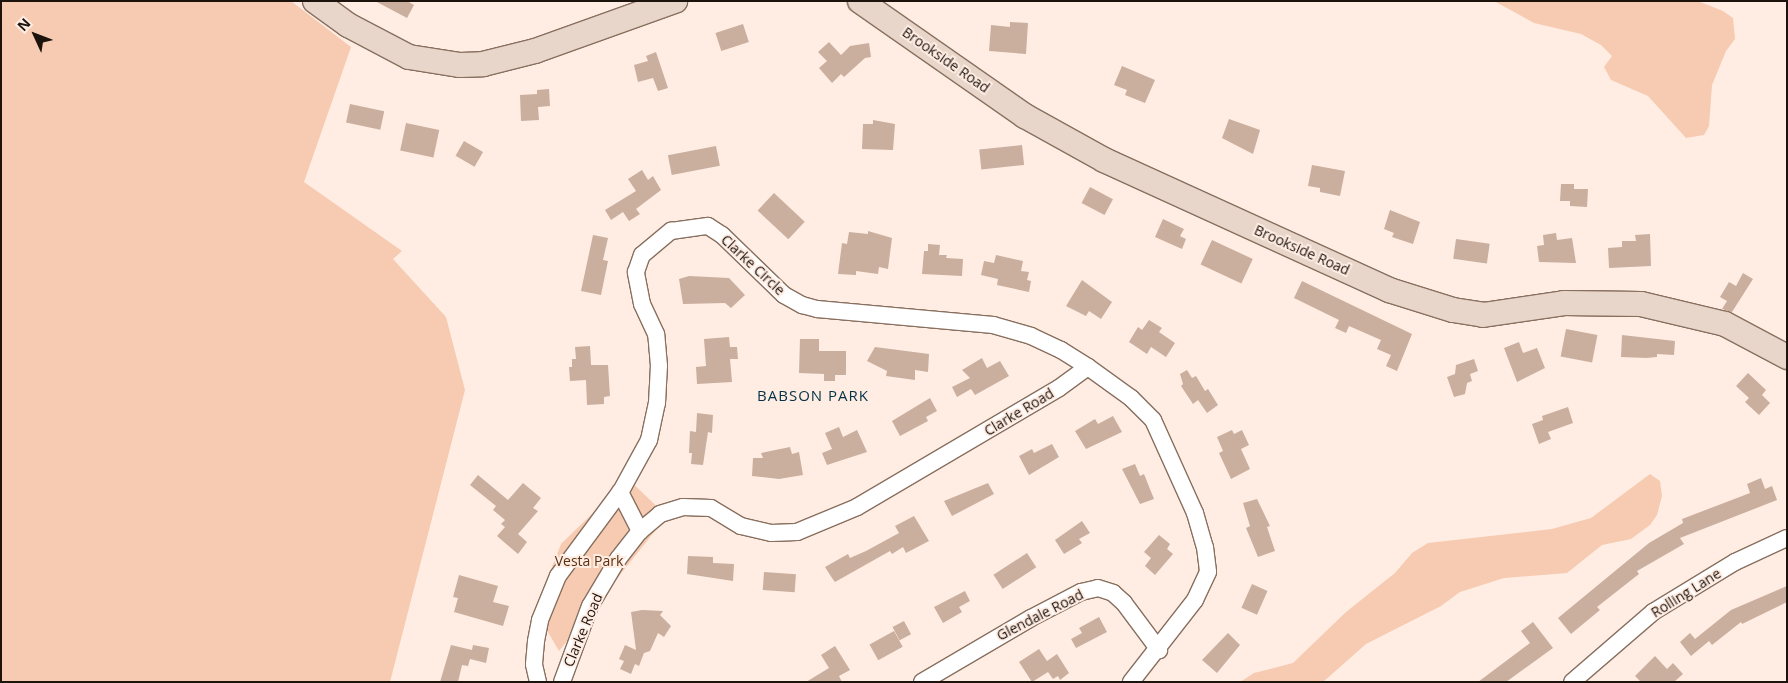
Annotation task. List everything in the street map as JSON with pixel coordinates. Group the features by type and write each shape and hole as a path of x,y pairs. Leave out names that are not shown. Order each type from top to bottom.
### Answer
{"street":[{"path":"314,1 348,25 409,57 460,65 483,64 534,51 675,1"},
{"name":"Brookside Road","path":"860,1 1025,116 1104,160 1389,290 1453,310 1483,315 1564,303 1641,304 1725,324 1787,357"},
{"name":"Clarke Circle","path":"538,682 534,664 536,641 540,620 558,576 620,492 649,440 657,404 656,334 642,304 636,272 642,255 655,241 671,231 708,226 722,235 784,296 802,305 817,309 993,325 1054,346 1088,367"},
{"path":"1088,367 1131,398 1153,420 1195,513 1205,547 1208,572 1195,600 1159,650 1131,682"},
{"name":"Clarke Road","path":"562,682 590,606 618,559 640,531 660,514 683,507 711,508 740,526 771,532 797,532 857,507 1050,393 1088,367"},
{"path":"620,492 640,531"},
{"name":"Rolling Lane","path":"1572,682 1660,607 1736,562 1787,538"},
{"name":"Glendale Road","path":"922,682 1031,618 1081,592 1098,588 1113,593 1124,603 1159,650"}],"green space":[{"path":"1,1 291,1 351,47 304,182 402,251 393,259 446,317 465,390 390,682 1,682"},
{"path":"1494,1 1698,1 1723,11 1733,18 1735,39 1726,51 1712,85 1709,126 1704,135 1686,138 1648,96 1611,80 1604,67 1612,56 1601,45 1581,34 1534,23"},
{"path":"1650,474 1660,481 1662,496 1657,515 1650,525 1631,539 1602,545 1567,573 1504,578 1460,592 1441,606 1366,644 1323,682 1240,682 1254,673 1293,663 1346,612 1395,573 1412,553 1428,543 1552,529 1591,518"},
{"name":"Vesta Park","path":"628,479 667,516 559,651 535,610 561,544"}],"building":[{"path":"375,1 407,1 414,5 407,18"},
{"path":"1010,22 1028,23 1026,54 989,51 991,25 1010,27"},
{"path":"743,24 749,42 721,51 715,33"},
{"path":"829,42 841,55 850,46 869,43 871,57 865,58 844,77 841,74 832,83 819,68 827,61 818,52"},
{"path":"656,52 668,88 658,91 653,78 638,82 634,65 648,61 646,56"},
{"path":"1122,66 1155,80 1145,103 1125,95 1127,90 1114,85"},
{"path":"549,89 550,106 538,107 539,120 521,121 520,95 537,94 537,90"},
{"path":"350,104 384,111 380,130 346,123"},
{"path":"1229,119 1260,130 1253,154 1222,138"},
{"path":"873,120 895,124 893,150 862,149 863,124 873,124"},
{"path":"406,123 439,130 433,157 400,150"},
{"path":"464,141 483,152 475,167 456,156"},
{"path":"1022,145 1024,165 981,169 979,149"},
{"path":"716,146 720,166 672,175 668,155"},
{"path":"1312,165 1345,171 1340,196 1320,192 1320,188 1308,186"},
{"path":"642,170 648,180 653,176 661,190 636,209 640,214 629,221 623,212 611,220 605,210 636,191 628,179"},
{"path":"1561,184 1574,184 1574,189 1588,189 1587,207 1570,206 1570,201 1560,201"},
{"path":"1090,187 1113,199 1105,215 1082,203"},
{"path":"774,193 805,222 788,239 758,211"},
{"path":"1390,210 1420,222 1413,244 1392,237 1394,233 1384,229"},
{"path":"1163,219 1184,229 1180,236 1186,239 1182,249 1155,237"},
{"path":"868,231 892,238 888,269 879,267 878,274 856,271 856,275 838,274 842,243 847,244 849,232 868,234"},
{"path":"1556,233 1557,240 1572,238 1576,263 1539,262 1537,246 1544,245 1543,235"},
{"path":"1650,234 1651,266 1609,268 1608,248 1622,247 1622,241 1636,241 1635,235"},
{"path":"593,235 608,238 603,260 608,261 601,295 581,291"},
{"path":"1456,239 1490,244 1487,264 1453,259"},
{"path":"1212,240 1253,259 1241,283 1201,264"},
{"path":"928,244 940,245 939,255 947,255 946,258 963,259 962,276 922,274 924,251 928,251"},
{"path":"996,255 1023,261 1021,271 1029,272 1027,280 1031,281 1029,292 997,285 998,279 981,275 984,261 994,263"},
{"path":"1743,273 1753,279 1732,312 1722,309 1727,301 1720,297 1729,282 1736,286"},
{"path":"689,276 729,278 745,295 731,308 725,303 683,304 679,279"},
{"path":"1082,280 1112,302 1101,319 1089,311 1086,316 1066,306"},
{"path":"1302,281 1412,334 1397,371 1386,366 1391,355 1377,349 1381,340 1349,326 1346,333 1335,328 1339,320 1294,298"},
{"path":"1149,320 1162,328 1159,332 1175,343 1166,357 1151,347 1147,354 1129,342 1138,327 1142,330"},
{"path":"1566,329 1597,335 1592,363 1561,356"},
{"path":"1622,335 1675,341 1674,355 1657,354 1657,357 1646,358 1621,357"},
{"path":"729,337 730,347 737,347 738,359 730,359 732,382 697,384 696,367 706,366 704,339"},
{"path":"800,339 819,339 819,351 846,351 846,375 835,375 835,381 824,381 824,374 799,373"},
{"path":"1519,342 1523,353 1537,348 1545,368 1517,382 1504,348"},
{"path":"590,346 591,365 608,365 610,396 604,397 604,404 587,405 586,380 570,381 569,367 572,367 572,359 576,359 575,347"},
{"path":"875,347 929,354 928,372 915,370 915,380 886,376 887,371 867,361"},
{"path":"982,358 987,368 1000,361 1009,376 975,395 971,389 957,397 952,387 970,378 962,370"},
{"path":"1474,359 1478,371 1470,374 1472,381 1467,383 1465,394 1454,397 1447,377 1455,374 1456,365"},
{"path":"1187,370 1192,378 1196,376 1205,391 1208,389 1218,405 1207,413 1198,400 1193,404 1181,386 1183,384 1180,374"},
{"path":"1748,373 1766,390 1762,395 1770,403 1759,415 1745,402 1749,398 1736,386"},
{"path":"930,398 937,411 926,417 928,421 900,436 892,421"},
{"path":"1568,407 1573,423 1548,432 1551,439 1539,444 1532,424 1543,420 1542,416"},
{"path":"697,413 713,415 712,433 708,432 703,465 691,464 692,453 689,453 690,431 696,432"},
{"path":"1113,416 1122,432 1086,449 1075,431 1095,419 1098,424"},
{"path":"839,427 843,437 857,430 867,452 827,465 822,453 832,449 825,433"},
{"path":"1232,430 1234,434 1242,430 1249,445 1241,449 1250,469 1231,479 1219,453 1223,451 1217,437"},
{"path":"1052,444 1059,457 1029,475 1019,456 1032,449 1034,453"},
{"path":"790,447 792,454 799,452 803,475 779,479 752,476 753,458 763,458 761,453"},
{"path":"1135,464 1140,476 1144,474 1154,499 1140,504 1122,469"},
{"path":"478,475 508,500 523,483 541,498 533,508 538,511 518,534 527,542 518,554 497,536 505,527 501,524 505,520 493,510 496,506 470,485"},
{"path":"1761,478 1765,489 1772,486 1777,500 1680,538 1684,544 1637,571 1639,574 1597,607 1600,610 1571,634 1558,618 1649,543 1683,523 1682,519 1750,493 1747,484"},
{"path":"988,483 994,494 952,516 944,501"},
{"path":"1257,499 1270,526 1267,527 1275,551 1258,557 1246,528 1250,526 1243,503"},
{"path":"914,516 929,541 906,553 903,547 892,554 890,551 835,582 825,567 848,554 850,558 866,551 899,533 895,526"},
{"path":"1082,521 1090,533 1079,539 1082,543 1064,554 1055,540"},
{"path":"1159,535 1170,544 1167,549 1173,554 1155,575 1145,566 1151,558 1144,552"},
{"path":"1027,553 1036,567 1003,589 993,575"},
{"path":"688,556 713,557 713,563 734,564 733,581 687,574"},
{"path":"764,572 796,574 795,592 763,590"},
{"path":"459,575 498,586 493,602 509,606 503,626 454,612 458,598 453,597"},
{"path":"1252,584 1268,591 1257,615 1241,608"},
{"path":"1787,586 1787,602 1742,624 1741,622 1712,645 1709,641 1691,656 1680,642 1690,633 1695,639 1731,610"},
{"path":"965,591 970,601 959,607 962,612 943,623 934,607"},
{"path":"642,610 663,611 660,615 671,626 664,637 658,633 650,651 644,653 639,666 635,664 631,674 620,669 624,661 619,659 625,645 636,650 631,612"},
{"path":"1099,617 1107,632 1076,648 1071,639 1082,633 1079,628"},
{"path":"904,621 911,634 900,640 893,627"},
{"path":"1533,622 1553,648 1506,682 1478,682 1530,643 1521,631"},
{"path":"894,631 903,647 878,660 870,645"},
{"path":"1228,633 1240,645 1217,673 1202,660"},
{"path":"451,645 472,650 473,645 489,648 486,663 470,659 468,666 462,665 458,682 440,682"},
{"path":"835,646 850,670 839,676 842,682 806,682 829,668 821,655"},
{"path":"1039,649 1047,661 1057,654 1069,673 1060,680 1058,676 1053,679 1048,672 1032,682 1019,662"},
{"path":"1655,656 1667,669 1673,663 1683,674 1674,682 1641,682 1635,676"}],"district":[{"name":"BABSON PARK","path":"813,396"}]}
